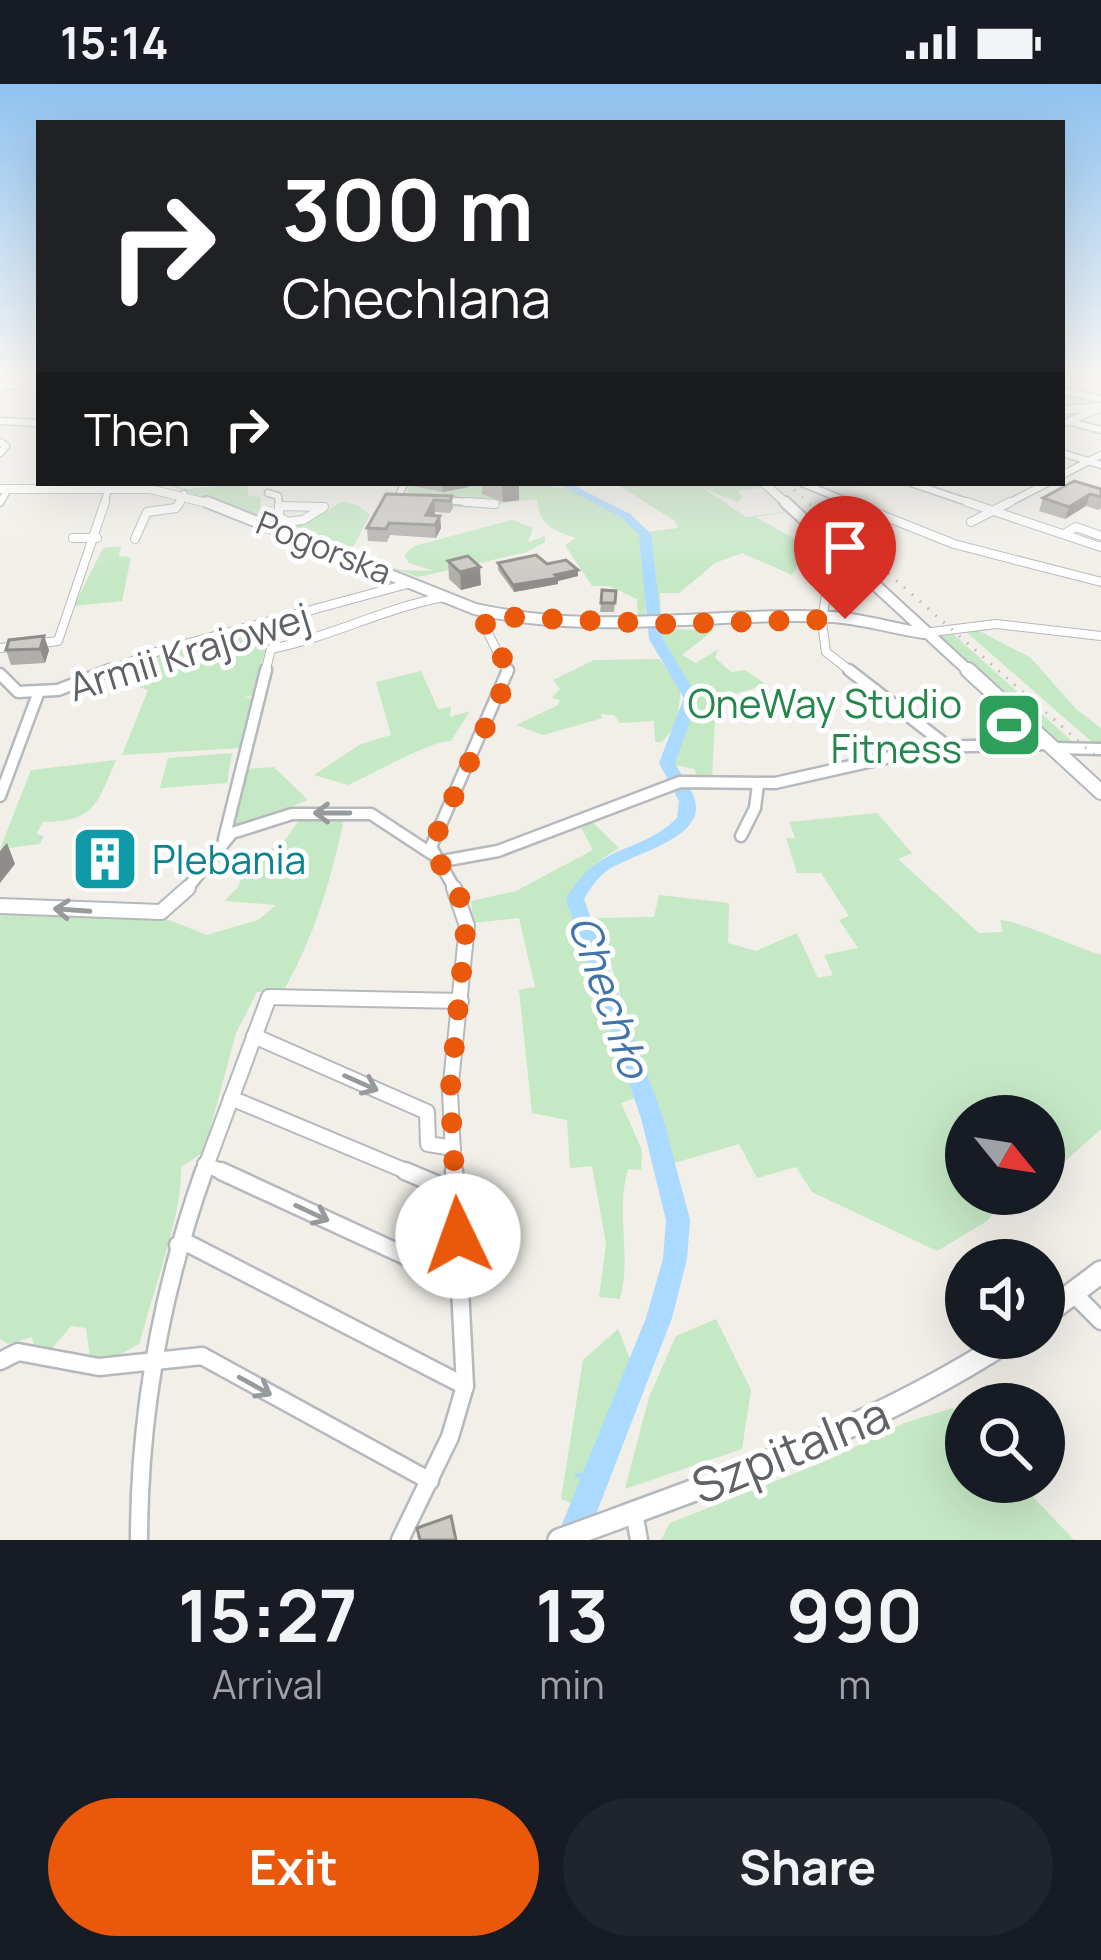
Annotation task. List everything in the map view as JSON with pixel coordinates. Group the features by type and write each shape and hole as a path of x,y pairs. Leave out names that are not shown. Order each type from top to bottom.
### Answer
{"street":[{"path":"0,442 6,446 0,453"},
{"path":"1065,454 1101,464"},
{"path":"1065,478 1101,455"},
{"name":"Pogorska","path":"4,489 90,486 184,494 284,526 488,613 539,622 666,624 825,617 925,633"},
{"path":"767,486 1101,792"},
{"path":"809,486 964,547 1100,578"},
{"path":"920,486 1101,547"},
{"path":"971,522 1041,486"},
{"path":"0,503 4,489"},
{"path":"0,648 58,641 97,538 108,489"},
{"path":"402,489 412,501"},
{"path":"268,493 278,496 278,516 284,526 324,507 280,506"},
{"path":"135,539 147,512 176,508 184,494"},
{"path":"289,496 321,498 313,504"},
{"path":"431,501 495,504"},
{"path":"1064,534 1076,527 1101,536"},
{"path":"73,538 97,538"},
{"path":"833,547 825,617 830,658 947,746"},
{"name":"Armii Krajowej","path":"0,674 14,689 38,694 157,652 412,583"},
{"path":"271,649 324,638 400,605 445,597"},
{"path":"400,1540 430,1480 465,1386 450,1092 461,1001 464,913 435,858 436,832 507,680 508,666 484,625 488,613"},
{"path":"925,633 996,623 1101,637"},
{"path":"4,906 160,912 190,888 224,839 271,649 271,624"},
{"path":"0,796 14,770 38,694"},
{"path":"224,839 281,816 372,814 410,845 435,858 498,850 680,782 758,784 840,772 947,746 1101,748"},
{"path":"740,836 754,808 758,784"},
{"path":"139,1540 147,1364 178,1245 269,997 461,1001"},
{"path":"254,1036 427,1112 428,1144 453,1148"},
{"path":"231,1098 455,1192"},
{"path":"205,1164 460,1281"},
{"path":"178,1245 189,1244 465,1386"},
{"path":"1065,1300 1101,1272"},
{"path":"1073,1294 1101,1322"},
{"path":"9,1356 99,1367 202,1356 430,1480"},
{"name":"Szpitalna","path":"559,1540 835,1437 983,1359"},
{"path":"634,1512 639,1540"}],"green space":[{"path":"171,486 247,486 249,496 261,497 260,506 274,506 262,512 273,516 273,522"},
{"path":"407,486 552,486 595,498 621,513 642,534 646,620 632,617 638,616 637,599 609,586 592,586 565,545 576,538 549,526 540,515 537,499 467,508 400,502 409,496"},
{"path":"620,486 759,486 738,491 742,497 738,502 703,488 746,517 789,511 800,522 786,512 756,517 809,547 792,575 742,553 715,563 679,593 660,593 661,620 656,620 648,532 678,528 675,521"},
{"path":"342,502 358,505 370,515 350,553 286,526 310,521"},
{"path":"512,520 533,528 528,542 545,536 545,542 527,552 418,577 368,560 401,570 434,571 409,563 404,555 414,546"},
{"path":"121,546 119,556 131,557 122,601 74,606 103,548"},
{"path":"974,628 1031,658 1076,709 1101,728 1101,743 1093,743 964,630"},
{"path":"261,629 270,633 253,696 244,697 252,699 240,748 122,755 148,690 138,687 141,667 153,656"},
{"path":"656,629 714,630 682,655 696,663 718,649 715,658 731,672 745,670 767,685 716,699 712,780 699,780 694,769 671,764 693,693"},
{"path":"951,632 1074,743 1052,740 938,637"},
{"path":"659,659 681,687 677,724 662,742 655,742 654,721 620,723 614,715 600,714 603,718 543,735 516,725 558,705 560,700 552,698 560,689 553,680 594,660"},
{"path":"421,671 438,709 451,707 450,717 470,711 451,741 417,751 348,785 314,775 361,744 391,735 376,682"},
{"path":"232,753 227,783 160,788 168,758"},
{"path":"116,760 92,808 74,818 43,822 36,834 44,836 40,844 0,849 31,770"},
{"path":"274,767 308,800 238,828 230,826 245,769"},
{"path":"877,813 912,853 898,859 979,933 1003,932 1000,920 1101,955 1101,1129 1065,1161 1065,1095 945,1095 945,1215 992,1215 957,1239 945,1239 945,1246 937,1251 812,1192 796,1167 757,1178 739,1144 671,1164 597,918 654,917 659,895 729,903 728,943 756,951 797,933 818,978 833,975 824,955 858,948 839,920 849,916 821,873 797,873 786,838 795,838 789,822"},
{"path":"345,814 305,947 284,990 257,992 236,1033 204,1152 181,1167 172,1230 140,1343 111,1360 90,1357 86,1328 71,1326 49,1352 35,1349 32,1337 8,1344 0,1339 0,910 164,918 207,935 258,920 276,905 224,901 237,888 251,858 283,843 303,815"},
{"path":"588,818 619,848 585,874 572,913 638,1097 621,1103 642,1150 641,1170 628,1169 624,1186 620,1299 599,1297 606,1244 592,1166 570,1168 567,1120 532,1113 519,990 535,987 519,918 473,923 471,901 516,891 593,850 578,822"},
{"path":"716,1319 751,1390 742,1449 625,1489 649,1397 676,1336"},
{"path":"618,1329 632,1364 575,1505 561,1499 583,1360"},
{"path":"945,1410 945,1503 1039,1503 1074,1540 661,1540 670,1523 831,1459 904,1423"}],"building":[{"path":"1074,481 1101,489 1101,497 1090,494 1069,507 1043,498"},
{"path":"386,494 452,496 450,501 434,500 426,515 440,516 435,525 389,523 386,529 367,528"},
{"path":"536,555 547,564 566,560 578,570 513,585 498,563"},
{"path":"468,556 480,567 460,572 448,561"},
{"path":"858,578 869,582 859,589 846,584"},
{"path":"602,590 616,591 615,603 601,603"},
{"path":"44,636 40,649 6,650 9,640"},
{"path":"99,839 112,839 103,858 90,858"},
{"path":"451,1516 456,1540 420,1540 417,1528"}],"waterway":[{"name":"Chechło","path":"567,486 626,516 645,534 656,639 691,698 667,763 687,801 685,820 675,831 601,867 575,899 652,1118 678,1220 675,1259 659,1318 571,1539"},
{"name":"Chechło","path":"672,774 679,776"},
{"path":"577,1475 596,1477"}],"railway":[{"path":"789,486 1101,761"}],"place":[{"name":"OneWay Studio Fitness","path":"1009,725"},
{"name":"Plebania","path":"105,859"}],"route":[{"path":"458,1236 450,1092 466,926 461,900 431,847 509,672 484,625 485,616 539,622 666,624 845,619"}]}
